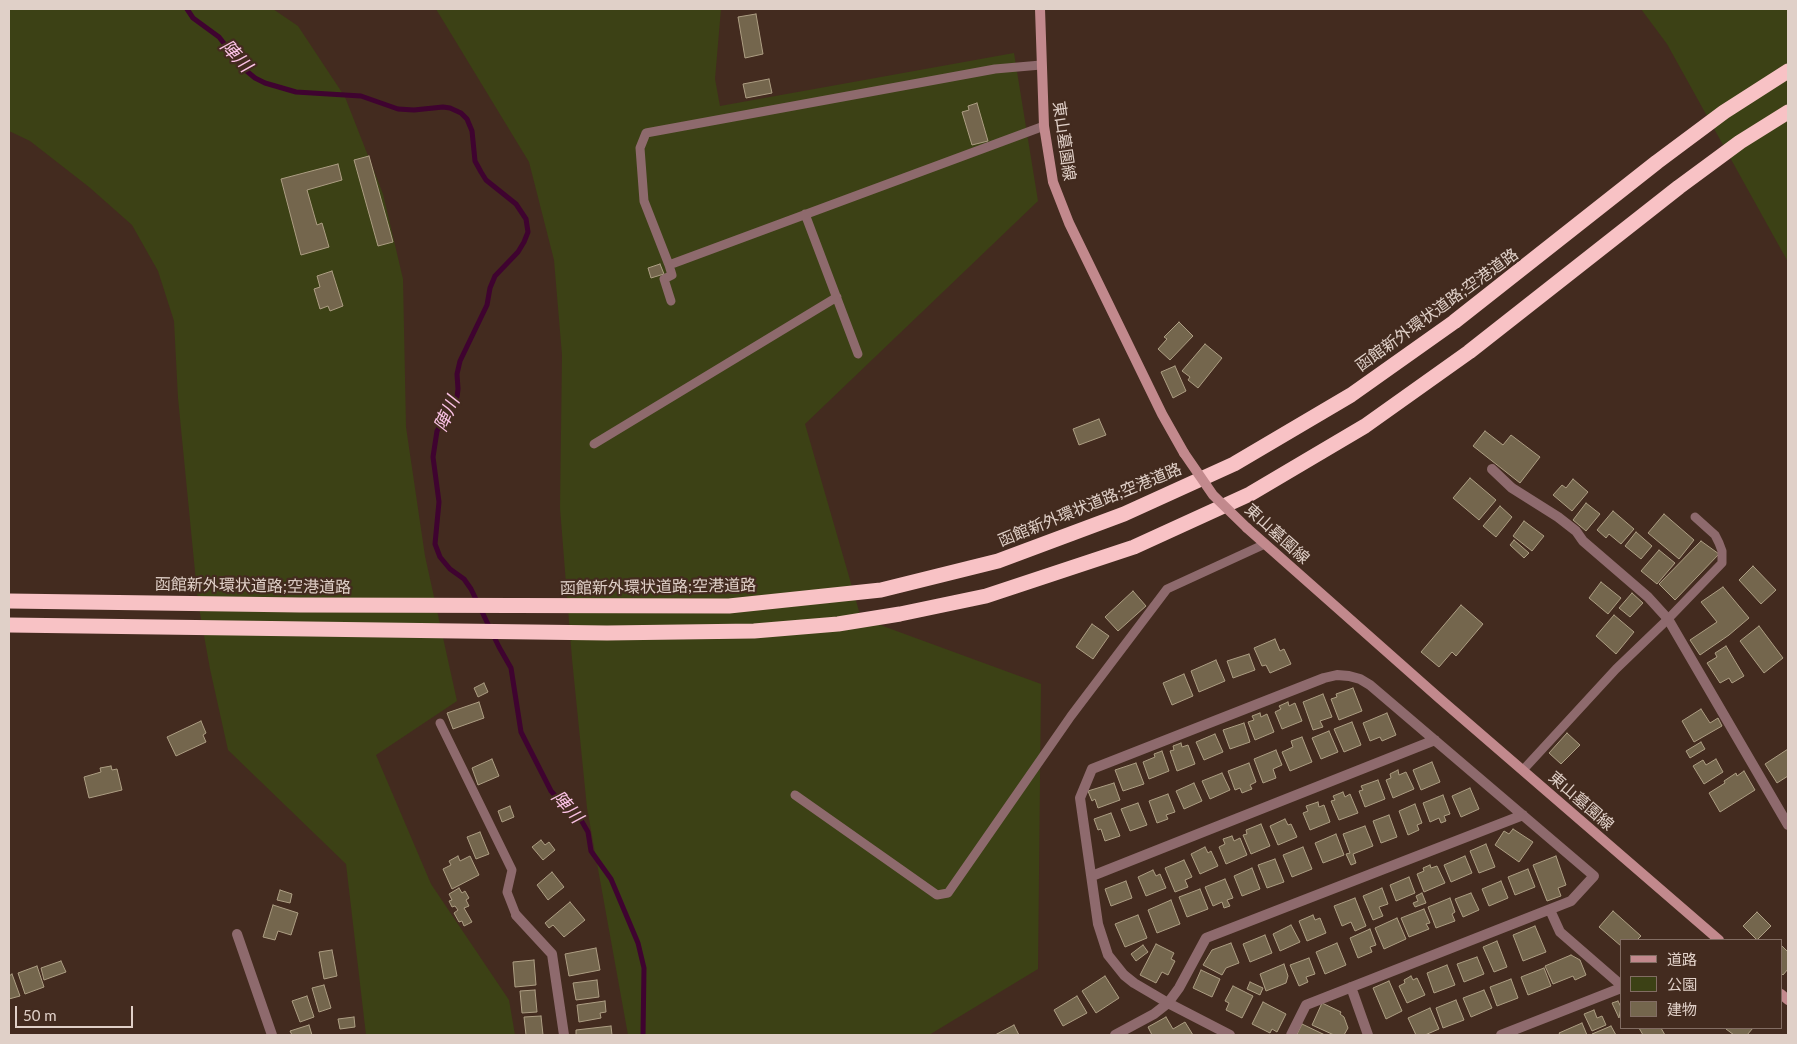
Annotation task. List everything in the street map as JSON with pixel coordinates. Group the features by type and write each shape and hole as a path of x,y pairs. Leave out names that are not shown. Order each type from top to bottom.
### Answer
{"highway":[{"name":"函館新外環状道路;空港道路","path":"9,600 300,605 729,606 881,590 998,561 1132,510 1234,464 1351,394 1454,322 1657,162 1724,112 1788,71"},
{"path":"9,624 607,633 754,631 838,624 900,614 986,596 1134,547 1250,494 1365,426 1469,352 1678,187 1740,142 1788,112"}],"street":[{"name":"東山墓園線","path":"1040,9 1044,126 1053,182 1069,223 1162,414 1184,454 1213,495 1265,544 1718,939"},
{"path":"1492,469 1512,488 1558,517 1576,532 1648,597 1668,619 1788,825"},
{"path":"1230,1035 1168,1003 1129,979 1108,955 1098,924 1080,798 1092,768 1314,682 1337,675 1360,679 1370,685 1594,876 1571,901 1306,1005 1291,1035"},
{"path":"1092,876 1435,740"},
{"path":"1115,1035 1154,1014 1168,1003 1180,988 1206,938 1523,814"},
{"path":"1550,910 1560,932 1620,985"},
{"path":"516,915 552,954 564,1035"},
{"path":"237,934 272,1035"},
{"path":"1501,1035 1620,986"},
{"path":"1350,987 1368,1035"}],"lane":[{"path":"671,301 664,279 672,275 644,201 640,148 646,134 995,69 1042,65"},
{"path":"669,264 1044,126"},
{"path":"805,214 858,354"},
{"path":"594,444 837,297"},
{"path":"1523,770 1616,669 1722,563 1722,551 1715,535 1695,517"},
{"path":"795,794 937,896 948,893 1071,716 1167,589 1265,544"},
{"path":"440,723 512,870 507,892 516,915"}],"green space":[{"path":"9,9 273,9 298,26 345,97 383,194 403,279 406,427 425,556 457,701 376,755 431,884 509,1000 515,1035 366,1035 346,864 228,750 210,669 198,602 178,398 174,321 158,271 132,225 89,187 30,141 9,131"},
{"path":"436,9 721,9 715,79 720,106 1014,53 1038,201 805,424 861,618 1041,684 1038,969 929,1035 628,1035 587,808 572,659 560,508 562,355 554,260 529,162"},
{"path":"1641,9 1788,9 1788,262 1667,44"}],"building":[{"path":"756,14 763,54 745,58 738,17"},
{"path":"769,79 772,93 746,98 743,84"},
{"path":"977,103 988,141 972,145 962,112 969,110 968,106"},
{"path":"369,156 393,242 378,246 354,160"},
{"path":"338,164 342,180 307,190 317,225 322,223 329,247 301,255 281,179"},
{"path":"660,264 664,274 651,278 648,268"},
{"path":"332,271 343,306 330,311 328,306 320,309 314,289 320,287 317,276"},
{"path":"1179,322 1193,336 1170,360 1158,349 1167,339 1164,337"},
{"path":"1205,344 1222,358 1198,388 1188,380 1190,377 1182,371"},
{"path":"1175,366 1186,391 1173,398 1161,372"},
{"path":"1099,419 1106,435 1079,445 1073,429"},
{"path":"1485,431 1503,445 1511,435 1540,457 1520,483 1473,446"},
{"path":"1470,478 1496,500 1479,520 1453,498"},
{"path":"1573,479 1588,492 1572,511 1553,495 1562,485 1566,488"},
{"path":"1586,503 1600,514 1586,531 1573,520"},
{"path":"1500,506 1512,517 1496,537 1483,526"},
{"path":"1613,511 1634,529 1621,544 1609,534 1606,538 1597,530"},
{"path":"1664,514 1694,540 1679,559 1648,533"},
{"path":"1524,521 1544,536 1532,551 1513,536"},
{"path":"1636,532 1652,546 1641,559 1625,546"},
{"path":"1514,540 1529,553 1524,558 1510,545"},
{"path":"1701,541 1719,554 1675,600 1659,584"},
{"path":"1659,550 1675,563 1657,584 1641,571"},
{"path":"1753,566 1776,590 1761,604 1739,580"},
{"path":"1601,582 1621,598 1608,614 1589,598"},
{"path":"1723,587 1749,618 1729,635 1700,655 1690,640 1717,622 1701,602"},
{"path":"1133,591 1146,606 1118,631 1105,617"},
{"path":"1632,593 1643,603 1630,617 1619,608"},
{"path":"1461,605 1483,624 1456,656 1452,652 1439,667 1421,652"},
{"path":"1614,615 1634,632 1616,654 1596,636"},
{"path":"1092,624 1109,636 1093,659 1076,647"},
{"path":"1759,626 1783,658 1764,673 1740,641"},
{"path":"1275,639 1280,651 1284,649 1291,664 1270,673 1266,665 1262,666 1254,648"},
{"path":"1726,646 1744,676 1732,683 1729,678 1720,683 1707,663 1717,657 1715,653"},
{"path":"1249,654 1255,670 1233,678 1227,661"},
{"path":"1216,660 1225,681 1199,692 1191,671"},
{"path":"1184,674 1193,696 1172,705 1163,683"},
{"path":"484,683 488,692 478,697 474,688"},
{"path":"1353,688 1362,711 1339,720 1331,699 1337,697 1336,694"},
{"path":"1323,694 1332,717 1320,721 1323,727 1313,730 1303,702"},
{"path":"479,702 484,718 453,729 447,713"},
{"path":"1288,702 1289,706 1295,703 1302,721 1282,729 1275,712 1281,709 1279,706"},
{"path":"1701,709 1710,723 1718,718 1722,726 1694,742 1682,721"},
{"path":"1260,713 1261,717 1267,714 1274,732 1255,740 1248,722 1254,720 1252,716"},
{"path":"1387,713 1396,735 1382,741 1380,737 1370,741 1363,723"},
{"path":"201,721 206,733 203,735 206,742 176,756 167,737"},
{"path":"1352,722 1361,745 1344,752 1334,729"},
{"path":"1244,723 1250,742 1230,749 1223,730"},
{"path":"1329,731 1338,752 1321,759 1312,738"},
{"path":"1567,733 1580,745 1561,764 1549,753"},
{"path":"1215,734 1223,752 1204,760 1196,742"},
{"path":"1302,737 1312,762 1290,771 1282,752 1293,747 1291,741"},
{"path":"1701,742 1705,749 1690,758 1686,751"},
{"path":"1181,743 1182,747 1188,745 1195,764 1177,771 1170,751 1174,750 1173,746"},
{"path":"1788,749 1788,776 1777,783 1765,764"},
{"path":"1276,750 1282,765 1273,769 1276,778 1263,783 1254,759"},
{"path":"1162,751 1169,771 1149,779 1143,762 1155,757 1154,754"},
{"path":"492,759 499,776 478,785 472,768"},
{"path":"1716,759 1723,772 1704,784 1693,766 1703,760 1706,765"},
{"path":"1432,762 1440,782 1421,790 1413,770"},
{"path":"1136,763 1144,784 1123,791 1115,770"},
{"path":"1249,763 1256,782 1250,785 1252,789 1242,793 1240,788 1235,790 1228,771"},
{"path":"111,766 112,770 117,769 122,790 89,798 84,777 101,772 100,768"},
{"path":"1398,770 1399,775 1406,772 1414,789 1393,798 1386,780 1391,778 1390,774"},
{"path":"1744,771 1755,790 1720,812 1709,793 1736,773 1737,776"},
{"path":"1222,773 1230,790 1210,799 1202,781"},
{"path":"1378,780 1385,799 1365,807 1359,791 1363,790 1361,786"},
{"path":"1114,783 1120,800 1098,808 1095,799 1092,801 1088,791"},
{"path":"1194,783 1202,801 1184,809 1176,791"},
{"path":"1470,788 1479,809 1461,817 1452,796"},
{"path":"1343,792 1345,797 1350,794 1358,813 1339,820 1331,801 1335,800 1333,796"},
{"path":"1168,794 1175,812 1166,815 1168,819 1157,823 1149,801"},
{"path":"1443,795 1450,814 1444,816 1446,821 1441,823 1439,818 1430,822 1423,803"},
{"path":"1318,802 1319,807 1324,805 1330,822 1310,830 1303,813 1308,811 1306,806"},
{"path":"1138,803 1147,825 1130,831 1121,809"},
{"path":"1415,804 1422,823 1417,825 1419,830 1408,835 1399,811"},
{"path":"510,806 514,817 502,822 498,811"},
{"path":"1111,813 1120,836 1105,841 1101,829 1098,830 1094,819"},
{"path":"1389,815 1397,837 1381,843 1373,821"},
{"path":"1285,819 1288,825 1291,824 1297,837 1278,845 1270,826"},
{"path":"1261,824 1270,846 1251,854 1243,835 1247,834 1246,830"},
{"path":"1365,826 1373,846 1353,854 1356,863 1351,865 1346,854 1350,853 1343,834"},
{"path":"1513,829 1533,842 1519,862 1495,845 1504,831 1509,834"},
{"path":"480,832 489,854 476,859 467,837"},
{"path":"1336,834 1344,855 1323,863 1315,843"},
{"path":"1232,836 1234,841 1240,838 1247,855 1226,864 1219,847 1225,844 1223,839"},
{"path":"541,840 545,845 549,842 555,850 543,860 532,847"},
{"path":"1486,844 1495,867 1479,873 1470,851"},
{"path":"1205,847 1208,853 1211,851 1218,866 1200,874 1191,854"},
{"path":"1303,847 1312,869 1292,877 1283,855"},
{"path":"458,856 460,861 470,856 479,875 452,889 443,869 451,865 449,861"},
{"path":"1465,856 1472,873 1451,882 1444,865"},
{"path":"1556,856 1566,885 1558,888 1561,896 1547,901 1533,865"},
{"path":"1275,859 1284,882 1267,888 1258,865"},
{"path":"1184,860 1192,877 1185,880 1188,887 1175,892 1165,868"},
{"path":"1430,865 1431,868 1437,866 1445,883 1424,892 1417,874 1424,871 1423,868"},
{"path":"1252,868 1260,889 1242,896 1234,876"},
{"path":"1528,869 1535,887 1515,895 1508,877"},
{"path":"1153,870 1156,876 1160,874 1166,888 1146,896 1138,877"},
{"path":"552,872 564,887 548,900 537,885"},
{"path":"1409,877 1415,893 1396,901 1390,885"},
{"path":"1225,879 1233,898 1227,900 1230,906 1224,908 1222,902 1213,906 1205,887"},
{"path":"1126,881 1132,898 1111,906 1105,889"},
{"path":"1501,881 1508,898 1489,906 1482,889"},
{"path":"459,888 462,893 465,891 469,898 466,900 469,906 464,908 472,922 464,926 462,921 459,922 454,913 458,910 455,906 452,907 449,901 452,900 449,894"},
{"path":"1382,888 1388,904 1379,907 1383,916 1373,920 1363,896"},
{"path":"1200,889 1208,909 1187,917 1179,897"},
{"path":"280,890 292,894 290,903 277,900"},
{"path":"1422,893 1426,903 1415,907 1413,903 1418,901 1416,896"},
{"path":"1471,893 1479,910 1463,917 1455,899"},
{"path":"1355,898 1366,926 1355,931 1351,922 1342,926 1334,906"},
{"path":"1450,898 1455,912 1452,914 1455,921 1436,928 1428,907"},
{"path":"1171,900 1180,924 1157,933 1148,910"},
{"path":"570,902 585,920 564,937 553,925 549,928 545,923"},
{"path":"273,905 298,913 291,935 278,931 275,940 263,937"},
{"path":"1424,909 1430,923 1426,924 1429,929 1409,937 1401,918"},
{"path":"1613,911 1641,936 1638,939 1620,939 1620,945 1599,927"},
{"path":"1757,912 1771,926 1756,939 1743,926"},
{"path":"1138,915 1147,938 1125,947 1115,924"},
{"path":"1313,915 1315,920 1320,918 1326,933 1307,941 1299,921"},
{"path":"1397,918 1406,939 1384,949 1375,928"},
{"path":"1291,925 1300,942 1280,951 1273,934"},
{"path":"1535,926 1546,952 1523,961 1513,935"},
{"path":"1370,929 1376,945 1370,947 1372,952 1358,958 1350,938"},
{"path":"1265,935 1272,953 1250,962 1243,944"},
{"path":"1497,941 1507,967 1494,972 1483,947"},
{"path":"1231,943 1239,963 1226,968 1222,975 1203,965 1212,950"},
{"path":"1337,943 1346,965 1325,974 1316,952"},
{"path":"1156,944 1174,953 1171,959 1175,961 1168,975 1162,972 1156,983 1140,975"},
{"path":"1143,945 1148,952 1136,961 1131,954"},
{"path":"1782,946 1788,952 1788,969 1783,975"},
{"path":"596,948 600,970 569,976 565,954"},
{"path":"332,950 337,976 324,979 319,952"},
{"path":"1571,955 1580,960 1586,975 1575,980 1573,976 1553,984 1545,966"},
{"path":"1477,957 1484,974 1464,982 1457,964"},
{"path":"1309,958 1315,974 1306,977 1308,982 1299,986 1290,965"},
{"path":"534,960 536,985 515,987 513,962"},
{"path":"61,961 66,972 44,980 41,968"},
{"path":"1284,964 1288,976 1286,983 1266,991 1260,974"},
{"path":"1447,965 1455,985 1434,993 1427,973"},
{"path":"37,966 44,987 25,994 18,973"},
{"path":"1544,968 1551,986 1528,995 1521,977"},
{"path":"1201,970 1220,979 1212,997 1193,988"},
{"path":"12,974 20,996 9,999 9,976"},
{"path":"1105,976 1119,998 1096,1013 1082,991"},
{"path":"1411,976 1413,980 1417,978 1425,995 1407,1003 1399,986 1405,983 1404,980"},
{"path":"1511,979 1518,998 1497,1006 1490,987"},
{"path":"597,980 599,997 576,1000 573,983"},
{"path":"1389,981 1402,1011 1386,1019 1373,988"},
{"path":"1250,982 1263,988 1260,995 1247,989"},
{"path":"324,985 331,1008 319,1012 312,988"},
{"path":"1233,986 1253,996 1242,1018 1226,1010 1229,1003 1225,1001"},
{"path":"535,990 537,1012 522,1013 520,991"},
{"path":"1484,990 1492,1008 1471,1017 1463,998"},
{"path":"307,996 314,1017 300,1022 292,1001"},
{"path":"1077,996 1087,1013 1063,1026 1054,1010"},
{"path":"1456,1000 1464,1020 1443,1028 1436,1008"},
{"path":"605,1001 606,1012 600,1013 601,1018 579,1022 577,1005"},
{"path":"1618,1001 1620,1005 1619,1018 1612,1003"},
{"path":"1263,1002 1286,1014 1277,1032 1272,1029 1270,1033 1252,1024"},
{"path":"1322,1003 1341,1012 1340,1014 1344,1017 1348,1028 1344,1035 1334,1035 1312,1025"},
{"path":"1430,1008 1439,1029 1425,1035 1416,1035 1408,1018"},
{"path":"1594,1010 1597,1018 1602,1016 1606,1025 1592,1031 1584,1014"},
{"path":"541,1016 543,1035 526,1035 524,1017"},
{"path":"354,1017 355,1027 340,1029 338,1019"},
{"path":"1166,1017 1173,1029 1185,1022 1193,1035 1152,1035 1148,1027"},
{"path":"1582,1023 1587,1035 1560,1035 1559,1033"},
{"path":"1302,1024 1325,1035 1299,1035 1297,1034"},
{"path":"309,1025 312,1035 292,1035 290,1031"},
{"path":"1014,1025 1019,1035 995,1035"},
{"path":"611,1026 612,1035 576,1035 576,1030"},
{"path":"1611,1026 1616,1035 1592,1034"},
{"path":"1640,1029 1662,1029 1665,1035 1643,1035"},
{"path":"1726,1029 1752,1029 1747,1035 1734,1035"}],"waterway":[{"name":"陣川","path":"187,9 193,18 219,37 243,68 255,78 265,83 296,92 361,96 398,109 414,110 443,107 461,113 467,119 472,131 475,161 481,172 486,180 516,204 526,219 528,232 524,242 518,252 495,276 490,288 487,305 460,361 457,374 457,397 437,431 433,457 439,502 435,544 440,557 450,569 464,579 471,589 511,668 521,732 551,791 581,820 588,832 591,851 611,879 638,943 644,968 643,1035"}]}
